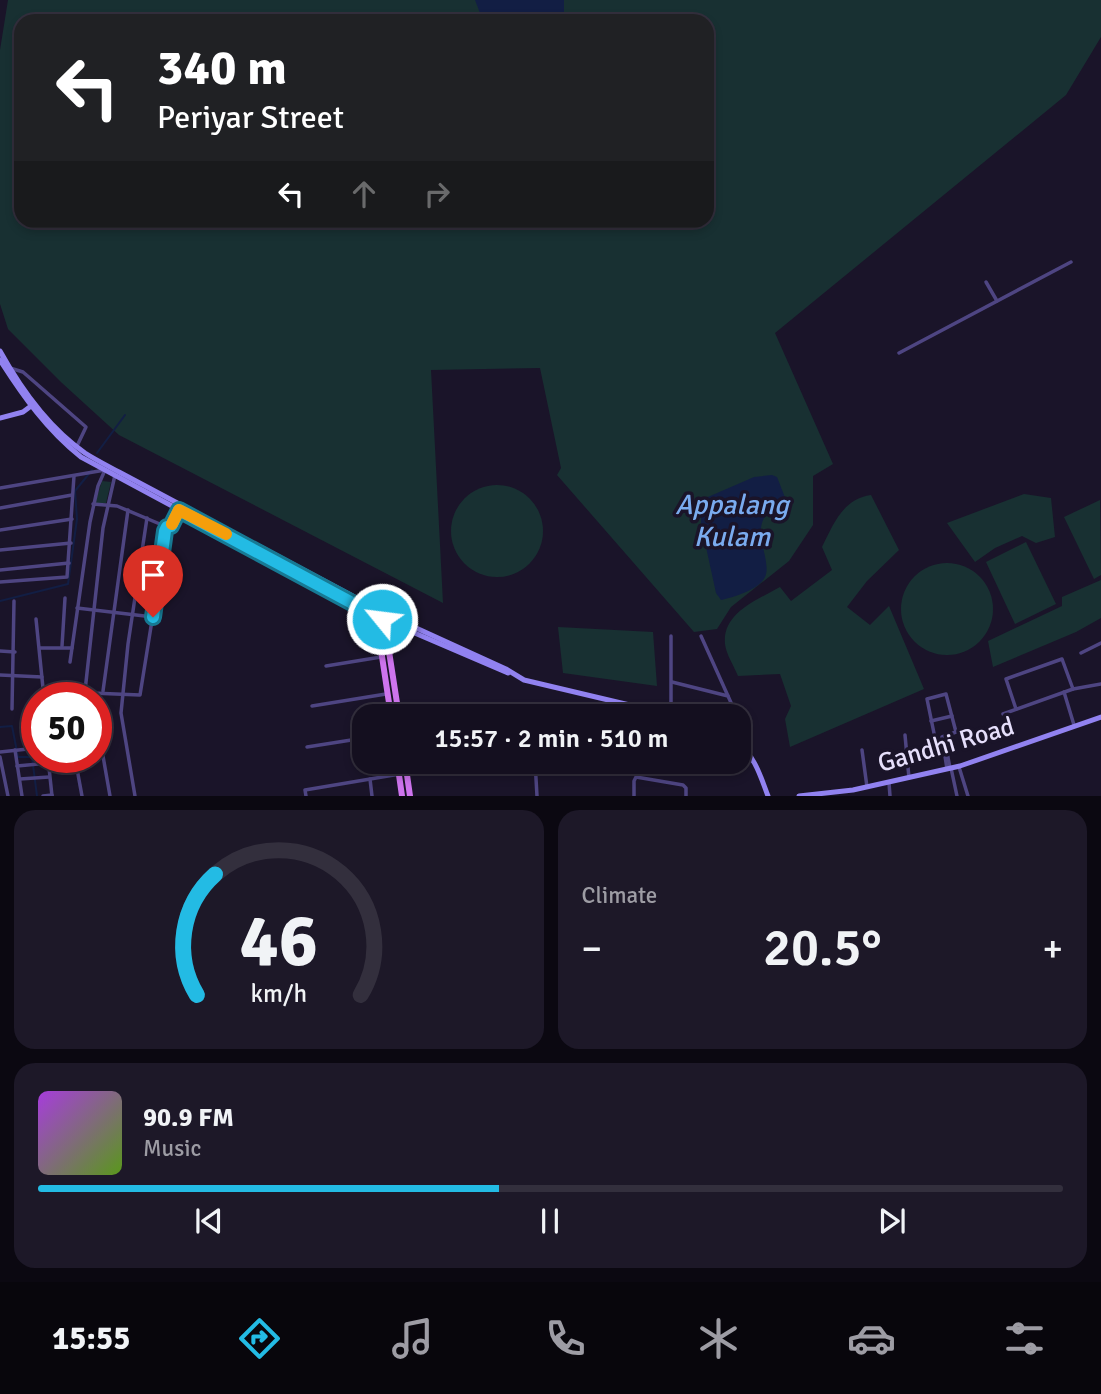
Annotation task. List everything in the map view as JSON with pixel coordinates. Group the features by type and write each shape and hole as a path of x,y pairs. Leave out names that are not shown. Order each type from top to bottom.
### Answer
{"main road":[{"path":"0,351 51,423 77,446 119,472 387,617 524,680 618,704"},
{"path":"0,360 31,406 65,444 105,470 179,510 370,611 387,617"},
{"path":"0,418 23,412 31,406"},
{"path":"370,611 378,630 389,704"},
{"path":"378,630 387,617"},
{"path":"387,617 386,632 397,704"},
{"name":"Gandhi Road","path":"799,796 839,794 959,766 1101,717"},
{"path":"751,758 768,796"},
{"path":"402,796 403,774"},
{"path":"403,774 410,796"}],"street":[{"path":"899,353 1071,262"},
{"path":"986,282 997,301"},
{"path":"10,368 23,372 86,427 77,446"},
{"path":"0,488 105,470 93,504 70,662"},
{"path":"86,682 107,505 115,475"},
{"path":"0,582 67,577 74,476"},
{"path":"0,508 72,495"},
{"path":"93,504 128,510 167,527"},
{"path":"104,682 128,510"},
{"path":"167,527 171,526 179,510"},
{"path":"135,796 123,736 122,693 146,518"},
{"path":"0,530 72,519"},
{"path":"112,692 139,695 167,527"},
{"path":"0,550 71,542"},
{"path":"0,570 69,563"},
{"path":"62,646 65,598"},
{"path":"12,709 14,601"},
{"path":"77,608 153,617"},
{"path":"36,619 42,682"},
{"path":"671,636 672,704"},
{"path":"701,636 732,704"},
{"path":"1081,653 1101,643"},
{"path":"40,648 72,648"},
{"path":"0,651 15,652"},
{"path":"326,666 383,657"},
{"path":"1016,709 1006,679 1062,659 1073,690"},
{"path":"0,675 42,677"},
{"path":"673,682 728,696"},
{"path":"1003,714 1064,692 1101,684"},
{"path":"1064,692 1074,725"},
{"path":"312,706 388,694"},
{"path":"944,745 937,744 927,699 945,694 956,732 943,736 944,745 957,796"},
{"path":"931,721 952,716"},
{"path":"905,735 909,778"},
{"path":"307,747 352,740"},
{"path":"8,796 0,755 21,749"},
{"path":"15,750 22,796"},
{"path":"862,750 867,788"},
{"path":"17,766 21,766"},
{"path":"959,766 968,796"},
{"path":"43,796 52,795 50,773"},
{"path":"78,773 82,796"},
{"path":"106,773 110,796"},
{"path":"306,796 305,790 403,774"},
{"path":"536,774 537,796"},
{"path":"20,779 50,777"},
{"path":"634,796 636,777 684,785 686,796"},
{"path":"370,779 372,796"},
{"path":"888,783 890,796"}],"green space":[{"path":"8,0 1101,0 1101,37 1066,95 775,333 833,464 813,476 813,525 789,561 731,607 717,629 694,632 557,475 561,468 540,368 431,370 443,603 119,435 8,329 0,304 0,50"},
{"path":"102,481 111,482 106,503 95,503"},
{"path":"488,485 506,485 523,492 536,505 543,522 543,540 536,557 523,570 506,577 488,577 471,570 458,557 451,540 451,522 458,505 471,492"},
{"path":"1024,494 1051,498 1055,537 1036,543 1022,536 995,548 975,562 947,523"},
{"path":"871,495 899,550 867,581 847,607 870,625 889,606 924,689 790,747 785,719 791,706 780,674 738,676 728,656 726,633 735,616 752,603 780,587 791,601 832,570 822,547 831,529 840,513 853,501"},
{"path":"1100,500 1101,575 1094,579 1064,517"},
{"path":"1026,542 1056,604 1015,624 986,562"},
{"path":"947,563 964,567 979,577 989,592 993,609 989,626 979,641 964,651 947,655 930,651 915,641 905,626 901,609 905,592 915,577 930,567"},
{"path":"1101,580 1101,618 1076,632 993,667 988,641 1062,606 1062,597"},
{"path":"558,627 653,632 657,686 563,673"}],"water":[{"path":"475,0 564,0 564,14 480,14"},
{"name":"Appalang Kulam","path":"754,477 777,477 786,500 782,507 770,512 763,520 761,529 767,569 765,577 751,589 721,600 716,593 701,524 701,500"}],"waterway":[{"path":"97,453 125,415"},
{"path":"0,601 68,584 77,519 75,491 92,470"},
{"path":"0,727 12,726 18,757 32,757 37,796"}],"slow traffic":[{"path":"172,524 179,510 226,534"}],"route":[{"path":"153,617 165,531 171,526 179,510 382,619"}]}
